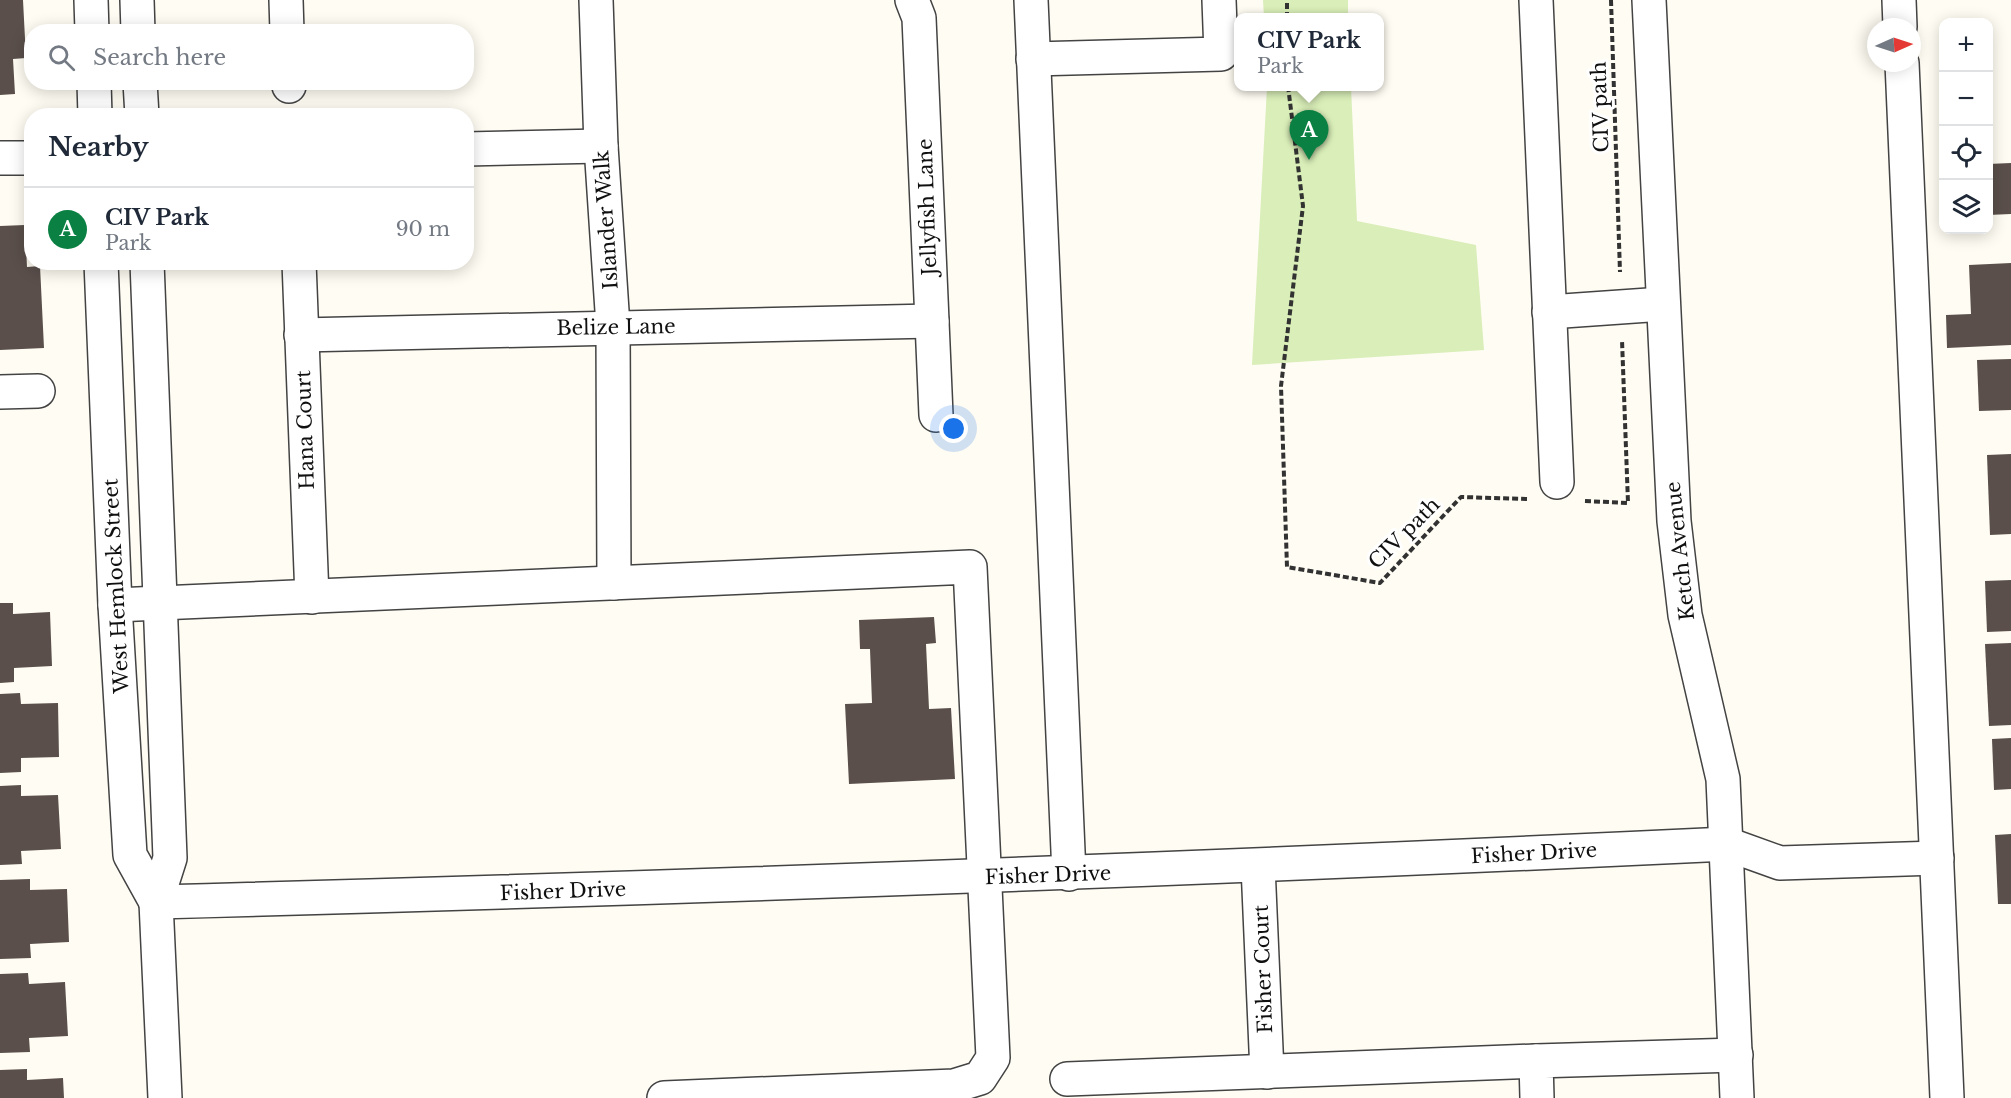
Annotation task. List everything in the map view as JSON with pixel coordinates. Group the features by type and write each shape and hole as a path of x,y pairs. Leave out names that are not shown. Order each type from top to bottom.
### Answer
{"street":[{"path":"91,0 92,24"},
{"path":"137,0 138,24"},
{"path":"286,0 287,24"},
{"name":"Islander Walk","path":"596,0 601,146 613,326 614,583"},
{"name":"Jellyfish Lane","path":"912,0 919,18 936,415"},
{"path":"1031,0 1069,874"},
{"path":"1033,59 1221,54 1219,0"},
{"path":"1536,0 1549,312 1547,491"},
{"name":"Ketch Avenue","path":"1649,0 1674,521 1685,615 1723,779 1737,1098"},
{"path":"1899,0 1900,18"},
{"path":"1902,72 1947,1098"},
{"path":"94,90 95,108"},
{"path":"140,90 142,108"},
{"path":"474,149 601,146"},
{"path":"0,158 24,158"},
{"name":"West Hemlock Street","path":"101,270 130,855 156,902"},
{"name":"West Hemlock Street","path":"147,270 170,858 156,902 165,1098"},
{"name":"Hana Court","path":"299,270 312,597"},
{"path":"1549,312 1663,304"},
{"name":"Belize Lane","path":"301,335 613,326 932,321"},
{"path":"0,392 38,391"},
{"path":"116,605 970,567 993,1058 980,1078 954,1086 664,1098"},
{"name":"Fisher Drive","path":"156,902 1069,874 1727,844 1780,863 1937,858"},
{"name":"Fisher Court","path":"1258,866 1267,1072"},
{"path":"1067,1079 1736,1055"},
{"path":"1536,1061 1538,1098"}],"path":[{"name":"CIV path","path":"1582,501 1628,503 1611,0"},
{"name":"CIV path","path":"1289,91 1304,206 1281,386 1287,567 1380,584 1461,497 1547,491"}],"green space":[{"path":"1263,0 1348,0 1348,13 1264,13"},
{"path":"1267,91 1351,91 1357,221 1476,245 1484,350 1252,365"}],"building":[{"path":"0,0 23,0 24,58 13,59 15,94 0,95"},
{"path":"2011,163 2011,214 1993,215 1993,164"},
{"path":"24,225 24,270 40,270 44,348 0,350 0,226"},
{"path":"2011,263 2011,345 1947,348 1946,315 1971,314 1969,265"},
{"path":"2011,359 2011,410 1979,411 1977,360"},
{"path":"2011,454 2011,534 1990,535 1987,455"},
{"path":"2011,580 2011,631 1987,632 1985,581"},
{"path":"0,603 13,603 13,614 50,612 52,666 14,668 14,682 0,683"},
{"path":"934,617 936,643 926,644 929,709 951,708 955,779 849,784 845,704 872,703 870,649 860,649 859,620"},
{"path":"2011,643 2011,725 1989,726 1985,644"},
{"path":"20,693 21,704 58,703 59,757 21,758 21,772 0,773 0,694"},
{"path":"2011,738 2011,789 1994,790 1992,739"},
{"path":"21,785 21,796 58,795 61,849 21,851 22,864 0,865 0,786"},
{"path":"2011,834 2011,904 1998,904 1995,835"},
{"path":"30,879 30,890 67,889 69,942 30,944 31,958 0,959 0,880"},
{"path":"28,973 29,984 65,982 68,1036 29,1038 30,1052 0,1053 0,974"},
{"path":"27,1069 27,1080 63,1078 64,1098 0,1098 0,1070"}],"place":[{"name":"CIV Park","path":"1309,160"}]}
